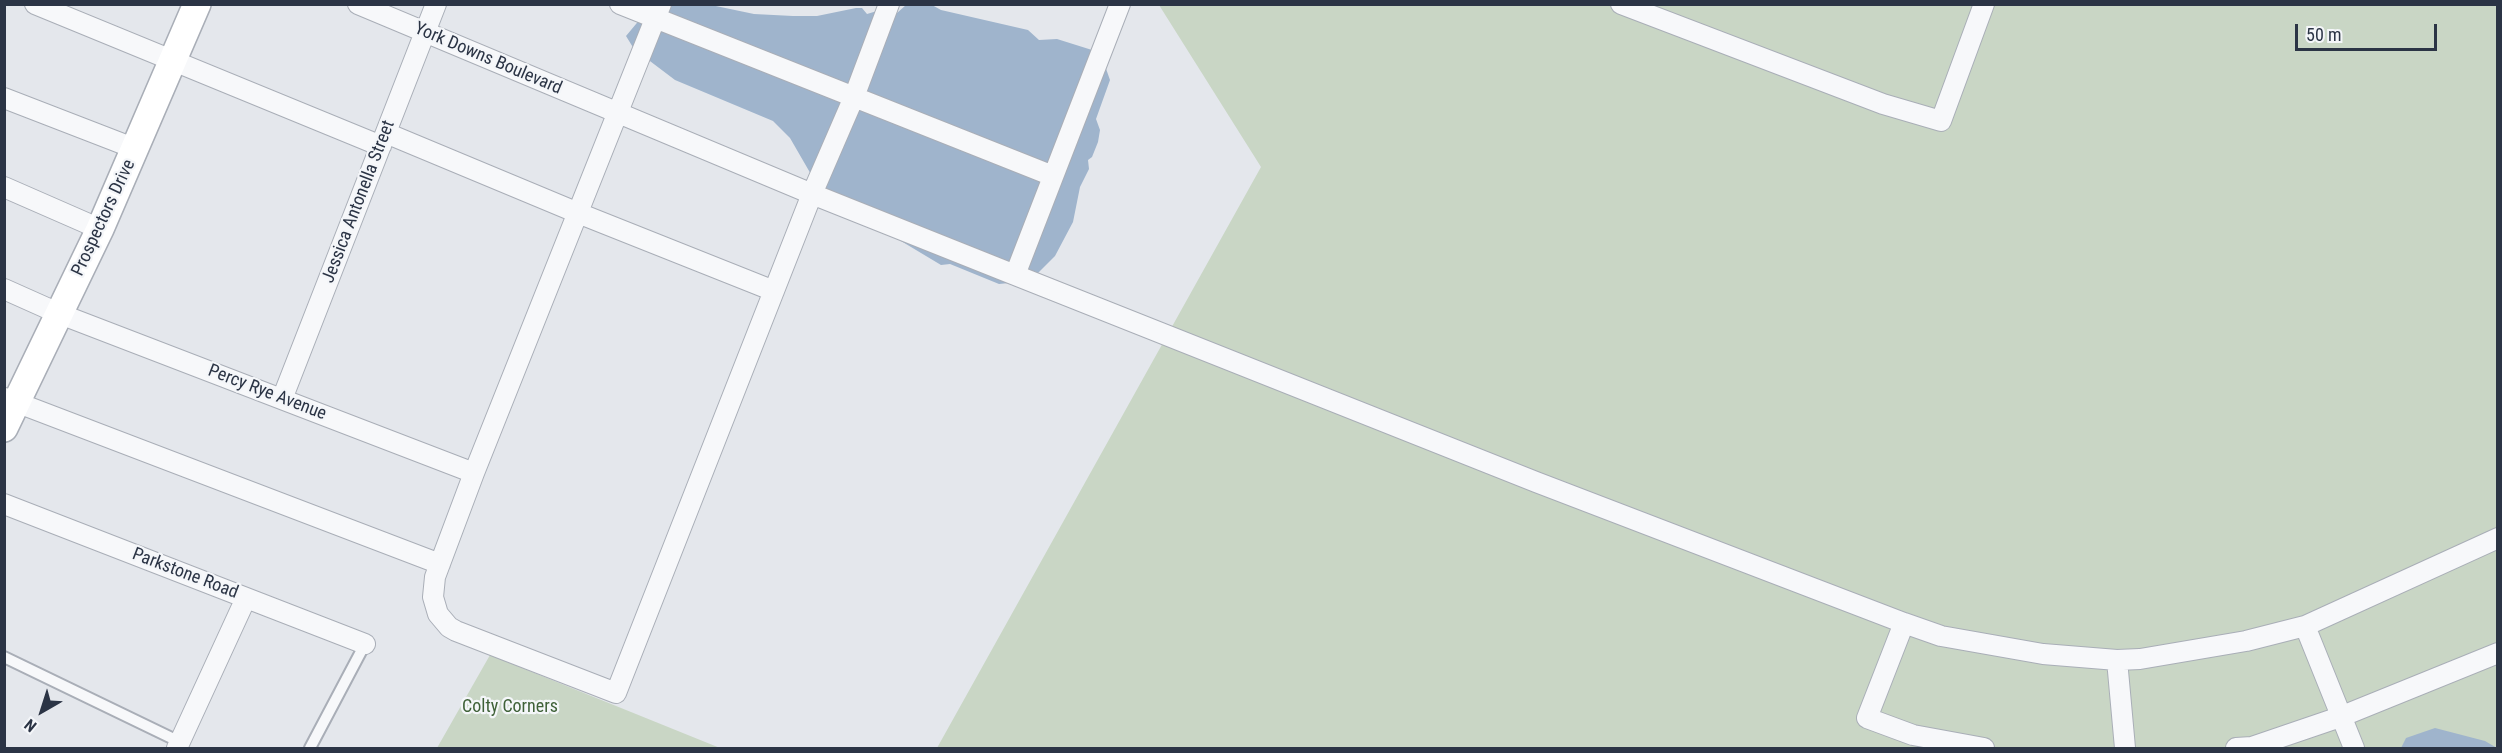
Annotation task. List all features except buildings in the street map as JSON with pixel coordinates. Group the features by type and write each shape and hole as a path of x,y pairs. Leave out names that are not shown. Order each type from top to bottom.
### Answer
{"street":[{"path":"35,4 173,61 578,213 774,291"},
{"name":"Prospectors Drive","path":"4,428 10,400 60,314 136,149 197,4"},
{"name":"York Downs Boulevard","path":"358,4 812,194 1536,482 1941,636 2043,654 2117,660 2140,659 2246,641 2305,626 2498,538"},
{"name":"Jessica Antonella Street","path":"282,399 436,4"},
{"path":"620,4 658,11 854,97 1053,176"},
{"path":"658,11 474,473 435,577 433,597 438,614 449,627 615,693 812,194 854,97 889,4"},
{"path":"1015,275 1120,4"},
{"path":"1621,4 1883,104 1941,121 1984,4"},
{"path":"4,98 136,149"},
{"path":"4,187 100,229"},
{"name":"Percy Rye Avenue","path":"4,289 60,314 474,473"},
{"path":"10,400 440,564"},
{"name":"Parkstone Road","path":"4,504 365,644"},
{"path":"179,745 246,598"},
{"path":"1904,623 1867,718 1913,735 1984,748"},
{"path":"2305,626 2354,748"},
{"path":"2236,748 2252,747 2340,717 2498,653"},
{"path":"2117,660 2125,748"}],"lane":[{"path":"310,748 365,644"},
{"path":"4,657 179,745"}],"green space":[{"path":"1159,5 2497,5 2497,748 937,748 1261,167"},
{"name":"Colty Corners","path":"490,655 720,748 437,748"}],"water":[{"path":"674,5 711,5 754,14 817,16 856,8 862,8 867,14 887,8 891,13 897,13 906,5 932,5 941,10 1028,30 1039,40 1057,39 1092,50 1104,63 1110,80 1096,119 1100,130 1098,142 1092,157 1088,160 1089,169 1080,187 1073,222 1055,256 1030,281 999,284 950,264 941,265 901,241 888,229 838,202 816,183 790,138 773,121 675,80 634,49 626,36 646,12"},
{"path":"2435,728 2485,741 2497,748 2401,748 2406,738"}]}
